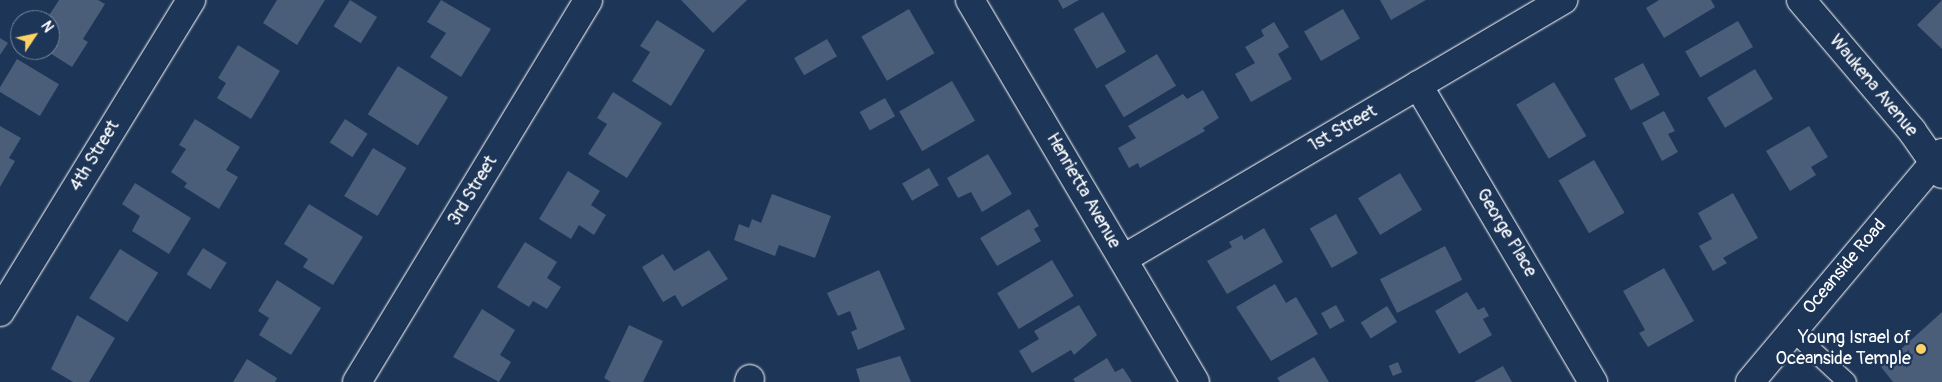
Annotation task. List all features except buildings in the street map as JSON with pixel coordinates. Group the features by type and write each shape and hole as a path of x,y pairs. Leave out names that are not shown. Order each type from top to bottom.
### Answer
{"street":[{"name":"4th Street","path":"0,312 191,0"},
{"name":"3rd Street","path":"357,382 588,0"},
{"name":"Henrietta Avenue","path":"970,0 1195,382"},
{"name":"1st Street","path":"1123,259 1563,0"},
{"name":"Waukena Avenue","path":"1801,0 1939,163"},
{"name":"George Place","path":"1418,85 1593,382"},
{"name":"Oceanside Road","path":"1750,382 1792,331 1939,163"}],"lane":[{"path":"1792,331 1847,382"}],"place":[{"name":"Young Israel of Oceanside Temple","path":"1921,349"}]}
